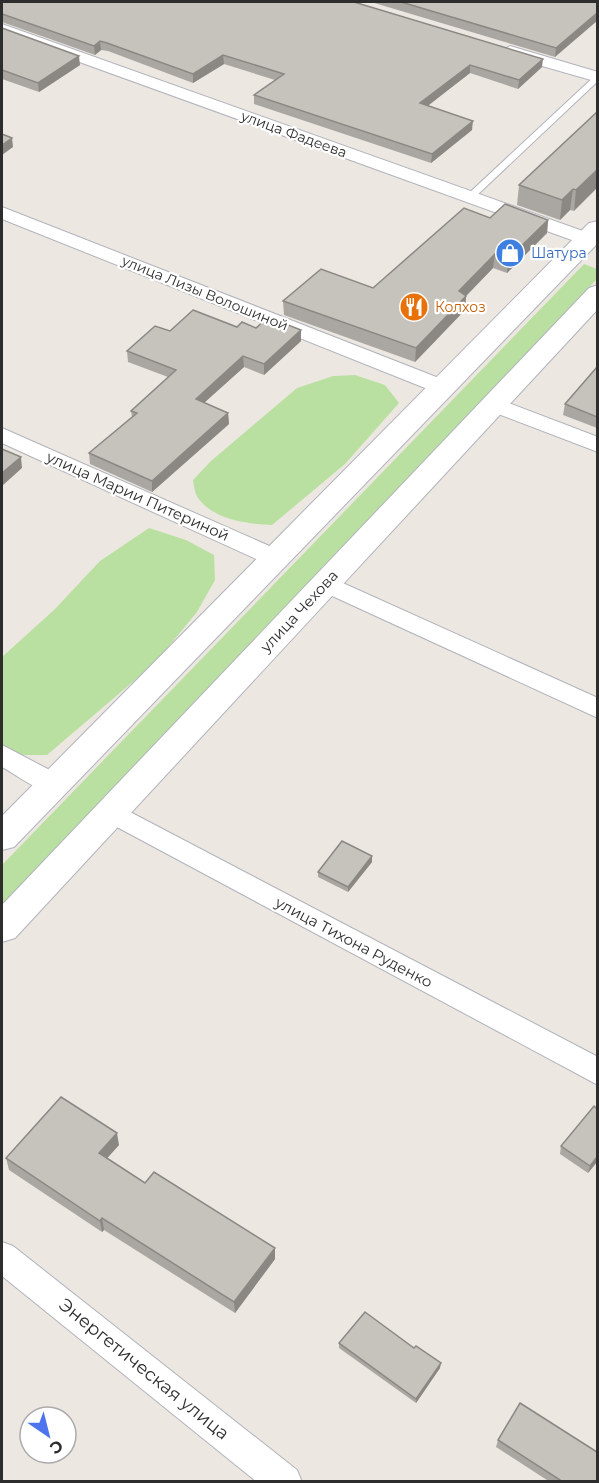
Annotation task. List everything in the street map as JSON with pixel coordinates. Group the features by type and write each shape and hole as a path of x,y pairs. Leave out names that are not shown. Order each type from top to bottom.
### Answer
{"main road":[{"path":"2,837 442,387 594,236"},
{"name":"улица Чехова","path":"2,928 597,294"}],"street":[{"name":"улица Фадеева","path":"2,29 470,197 594,236"},
{"path":"495,46 597,76"},
{"name":"улица Лизы Волошиной","path":"2,213 442,387"},
{"path":"493,404 597,445"},
{"name":"улица Марии Питериной","path":"2,435 275,558"},
{"path":"326,583 597,709"},
{"path":"2,755 54,784"},
{"name":"улица Тихона Руденко","path":"111,812 597,1072"},
{"name":"Энергетическая улица","path":"2,1257 285,1482"}],"lane":[{"path":"470,197 597,76"}],"green space":[{"path":"584,264 597,269 597,279 2,905 2,865"},
{"path":"355,375 385,385 399,403 345,464 272,525 242,522 222,516 198,498 193,480 211,461 297,388 333,376"},
{"path":"149,528 186,540 214,555 215,580 197,612 155,663 47,755 2,755 2,657 54,610 100,561"}],"building":[{"path":"2,2 354,2 543,59 519,80 470,65 420,103 473,121 432,154 254,95 284,74 223,55 193,74 107,43 100,41 94,46 2,14"},
{"path":"401,2 597,2 597,13 556,48"},
{"path":"2,28 79,56 38,83 2,70"},
{"path":"597,112 597,170 576,190 573,189 562,200 519,185"},
{"path":"2,134 12,138 2,145"},
{"path":"505,204 548,220 508,259 495,254 459,291 466,296 416,348 283,301 321,269 373,288 464,208 490,218"},
{"path":"193,310 237,327 242,322 256,328 268,317 301,330 264,364 243,356 196,399 228,413 152,481 89,453 137,413 131,411 176,370 127,351 155,326 170,331"},
{"path":"597,367 597,417 565,404"},
{"path":"2,449 21,457 2,473"},
{"path":"342,841 372,856 348,887 318,872"},
{"path":"61,1097 117,1133 99,1153 145,1183 154,1172 275,1248 234,1302 102,1218 100,1221 6,1158"},
{"path":"594,1106 597,1109 597,1157 590,1166 561,1146"},
{"path":"365,1312 414,1348 416,1346 441,1363 416,1399 339,1343"},
{"path":"520,1403 597,1452 597,1482 563,1482 498,1440"}],"place":[{"name":"Шатура","path":"510,253"},
{"name":"Колхоз","path":"414,307"}]}
